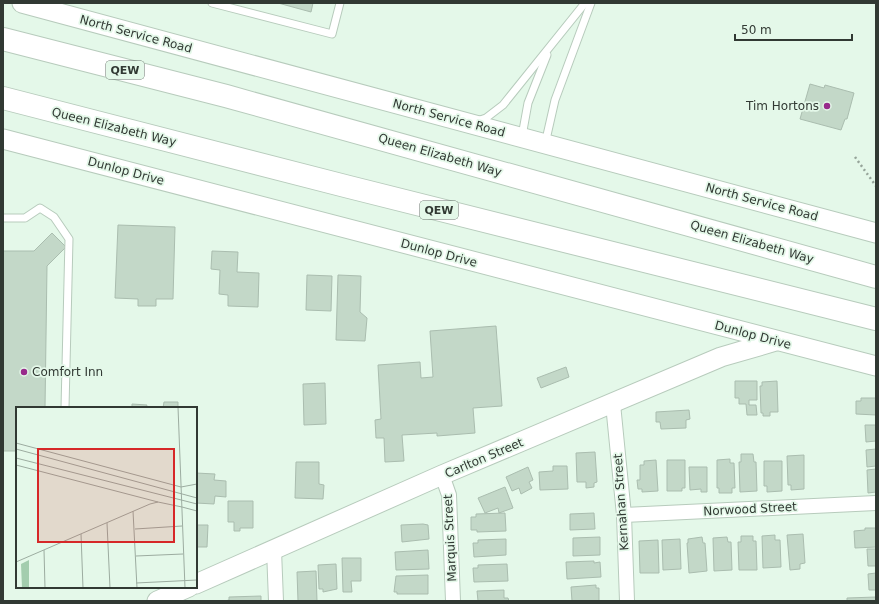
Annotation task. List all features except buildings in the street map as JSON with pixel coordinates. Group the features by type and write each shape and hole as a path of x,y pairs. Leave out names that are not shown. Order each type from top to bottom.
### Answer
{"highway":[{"name":"Queen Elizabeth Way","path":"3,38 233,98 876,277"},
{"name":"Queen Elizabeth Way","path":"3,98 876,319"}],"street":[{"name":"North Service Road","path":"22,3 876,233"},
{"name":"Dunlop Drive","path":"3,139 876,366"},
{"name":"Carlton Street","path":"197,584 442,475 613,404 721,357 776,341"},
{"name":"Kernahan Street","path":"613,404 624,515 627,601"},
{"name":"Marquis Street","path":"442,475 449,495 453,601"},
{"name":"Norwood Street","path":"624,515 876,503"},
{"path":"274,550 276,601"},
{"path":"157,601 187,588"}],"lane":[{"path":"212,3 332,34 340,3"},
{"path":"470,124 486,118 503,105 585,3"},
{"path":"545,144 555,100 591,3"},
{"path":"522,138 528,103 550,47"},
{"path":"3,218 25,218 40,208 54,218 69,239 65,407"}],"path":[{"path":"855,158 876,186"}],"place":[{"name":"Tim Hortons","path":"827,106"},
{"name":"Comfort Inn","path":"24,372"}]}
